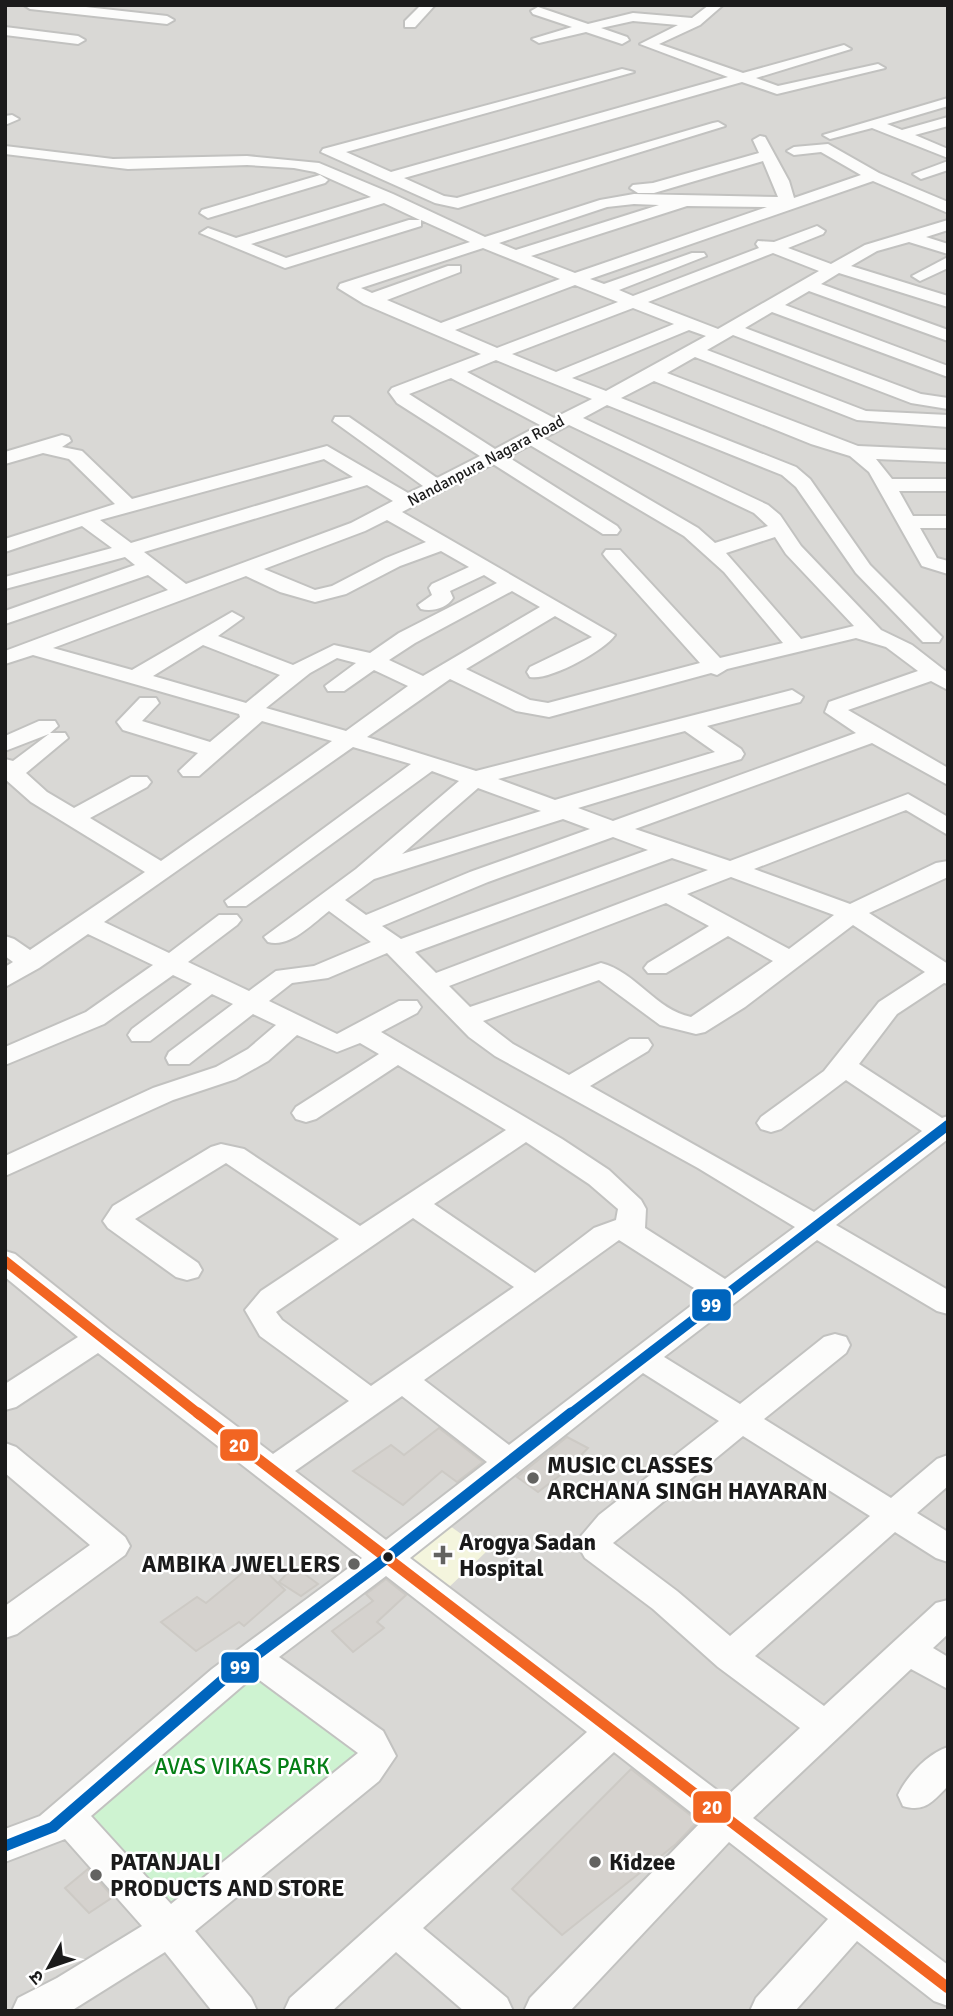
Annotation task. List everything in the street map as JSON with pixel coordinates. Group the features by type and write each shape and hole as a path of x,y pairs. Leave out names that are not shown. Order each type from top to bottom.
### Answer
{"street":[{"path":"30,5 167,20"},
{"path":"410,24 429,5"},
{"path":"717,5 695,22 647,44 767,88 786,90 878,68"},
{"path":"538,11 622,40"},
{"path":"539,39 633,17 695,22"},
{"path":"5,31 78,40"},
{"path":"390,177 844,49"},
{"path":"292,165 332,151 627,72"},
{"path":"830,135 948,102"},
{"path":"899,135 948,121"},
{"path":"873,123 948,154"},
{"path":"332,151 440,200 458,203 718,126"},
{"path":"931,148 948,142"},
{"path":"794,151 823,147 874,176 948,208"},
{"path":"632,188 654,188 764,148 791,202"},
{"path":"5,150 109,163 235,158 292,165 344,176 509,254 690,323 724,332 917,399 948,404"},
{"path":"292,165 436,232"},
{"path":"922,174 948,165"},
{"path":"431,326 874,176"},
{"path":"208,213 320,180"},
{"path":"925,198 948,188"},
{"path":"238,243 388,197"},
{"path":"791,202 620,200 482,242 346,288 496,354 789,471 803,483 863,569 939,635"},
{"path":"370,300 509,254 686,201"},
{"path":"749,238 794,222"},
{"path":"208,233 285,263 415,223"},
{"name":"Nandanpura Nagara Road","path":"5,658 320,544 408,502 653,374 871,247 948,225"},
{"path":"723,227 771,247 948,302"},
{"path":"610,530 522,471 492,457 398,395 402,389 817,231"},
{"path":"905,236 948,249"},
{"path":"604,290 713,251"},
{"path":"920,276 948,262"},
{"path":"431,326 557,272"},
{"path":"806,284 942,330"},
{"path":"769,305 948,372"},
{"path":"557,378 690,323"},
{"path":"694,351 863,416 948,421"},
{"path":"452,371 561,421 646,452 761,509 773,519 793,550 872,632 899,646 941,678"},
{"path":"653,374 818,440 858,452 948,456"},
{"path":"342,421 436,486"},
{"path":"5,458 74,438"},
{"path":"530,438 691,532 715,550 798,648"},
{"path":"46,446 78,457 128,506"},
{"path":"858,452 877,469 929,562 948,568"},
{"path":"5,546 85,518 320,453 333,454 408,502"},
{"path":"233,498 347,464"},
{"path":"5,583 128,550 369,478"},
{"path":"885,485 948,485"},
{"path":"387,512 510,584 598,631 604,638 538,672"},
{"path":"85,518 185,593"},
{"path":"906,522 948,522"},
{"path":"715,550 779,529"},
{"path":"250,570 287,588 315,596 339,590 393,562 440,544"},
{"path":"613,554 717,668"},
{"path":"5,618 150,567"},
{"path":"428,605 443,598 439,588 483,568"},
{"path":"336,686 416,632 510,584"},
{"path":"5,979 424,685 553,608"},
{"path":"133,679 232,618"},
{"path":"448,669 524,706 549,710 651,681 717,668 856,632 872,632"},
{"path":"899,646 939,635"},
{"path":"201,637 295,673"},
{"path":"31,648 253,713 352,738 562,808 671,850 852,913 946,974 897,999 834,1077 771,1123"},
{"path":"191,771 295,673 331,651 346,652 371,660 424,685"},
{"path":"941,678 837,707 836,712 948,778"},
{"path":"277,937 365,874 476,778 792,697"},
{"path":"148,703 128,722 214,751"},
{"path":"365,874 733,754 687,722"},
{"path":"5,744 52,732 10,769 39,797 161,871"},
{"path":"363,925 479,877 617,830 872,735"},
{"path":"5,1057 95,1017 172,963 233,911 429,762"},
{"path":"73,818 139,782"},
{"path":"432,984 734,870 948,785"},
{"path":"908,801 948,828"},
{"path":"179,1058 289,974 319,973 671,850"},
{"path":"465,1018 601,971 648,1005 679,1022 696,1026 736,1001 852,913 876,899 947,869"},
{"path":"668,894 790,960"},
{"path":"329,900 394,946 465,1018 504,1050 708,1163 948,1304"},
{"path":"86,923 172,963 249,1004 337,1044 408,1007"},
{"path":"657,968 727,926"},
{"path":"5,944 30,963"},
{"path":"141,1035 209,983"},
{"path":"5,1167 163,1094 226,1073 258,1055 293,1024"},
{"path":"360,1031 571,1157 627,1200 632,1209 629,1232"},
{"path":"568,1087 639,1045"},
{"path":"306,1113 397,1054"},
{"path":"5,1846 53,1827 224,1679 511,1463 642,1358 944,1128 843,1066"},
{"path":"370,1401 271,1328 260,1310 272,1298 525,1130"},
{"path":"187,1270 118,1221 123,1213 221,1153 234,1155 361,1240"},
{"path":"415,1205 536,1287"},
{"path":"273,1470 536,1287 604,1235 617,1230 629,1232 726,1294"},
{"path":"5,1261 99,1338 948,1988"},
{"path":"5,1398 99,1338"},
{"path":"824,1726 730,1657 665,1600 597,1549 593,1542 611,1524 835,1345"},
{"path":"642,1358 948,1549"},
{"path":"401,1379 511,1463"},
{"path":"5,1455 113,1546 5,1623"},
{"path":"730,1657 948,1467"},
{"path":"544,2011 728,1818 948,1613"},
{"path":"910,1651 948,1675"},
{"path":"32,2011 71,1991 169,1929 366,1770 378,1756 369,1741 253,1657"},
{"path":"304,2011 614,1730"},
{"path":"916,1795 948,1762"},
{"path":"67,1815 169,1929 237,2011"},
{"path":"770,2011 855,1916"},
{"path":"395,1928 494,2011"}],"shaded area":[{"path":"5,5 948,5 948,2011 5,2011"},
{"name":"Arogya Sadan Hospital","path":"446,1523 486,1552 446,1590 401,1557"}],"green space":[{"name":"AVAS VIKAS PARK","path":"248,1665 374,1749 171,1919 77,1816"}],"building":[{"path":"439,1428 483,1462 457,1482 442,1471 403,1505 353,1471 391,1445 404,1455"},
{"path":"567,1437 588,1448 563,1473 538,1492 517,1477"},
{"path":"256,1562 285,1590 244,1626 239,1622 196,1651 161,1622 197,1597 206,1603"},
{"path":"294,1566 318,1584 301,1596 279,1582"},
{"path":"386,1579 406,1595 377,1622 384,1628 353,1652 332,1631 373,1601 366,1594"},
{"name":"Kidzee","path":"631,1769 698,1821 676,1844 562,1935 512,1889"},
{"name":"PATANJALI PRODUCTS AND STORE","path":"88,1869 113,1897 89,1913 65,1888"}],"transit line":[{"name":"99","path":"5,1846 53,1827 224,1679 388,1557 642,1358 948,1125"},
{"name":"20","path":"5,1261 99,1338 948,1988"}],"place":[{"name":"MUSIC CLASSES ARCHANA SINGH HAYARAN","path":"533,1478"},
{"name":"Arogya Sadan Hospital","path":"443,1555"},
{"name":"AMBIKA JWELLERS","path":"354,1564"},
{"name":"Kidzee","path":"595,1862"},
{"name":"PATANJALI PRODUCTS AND STORE","path":"96,1875"}]}
